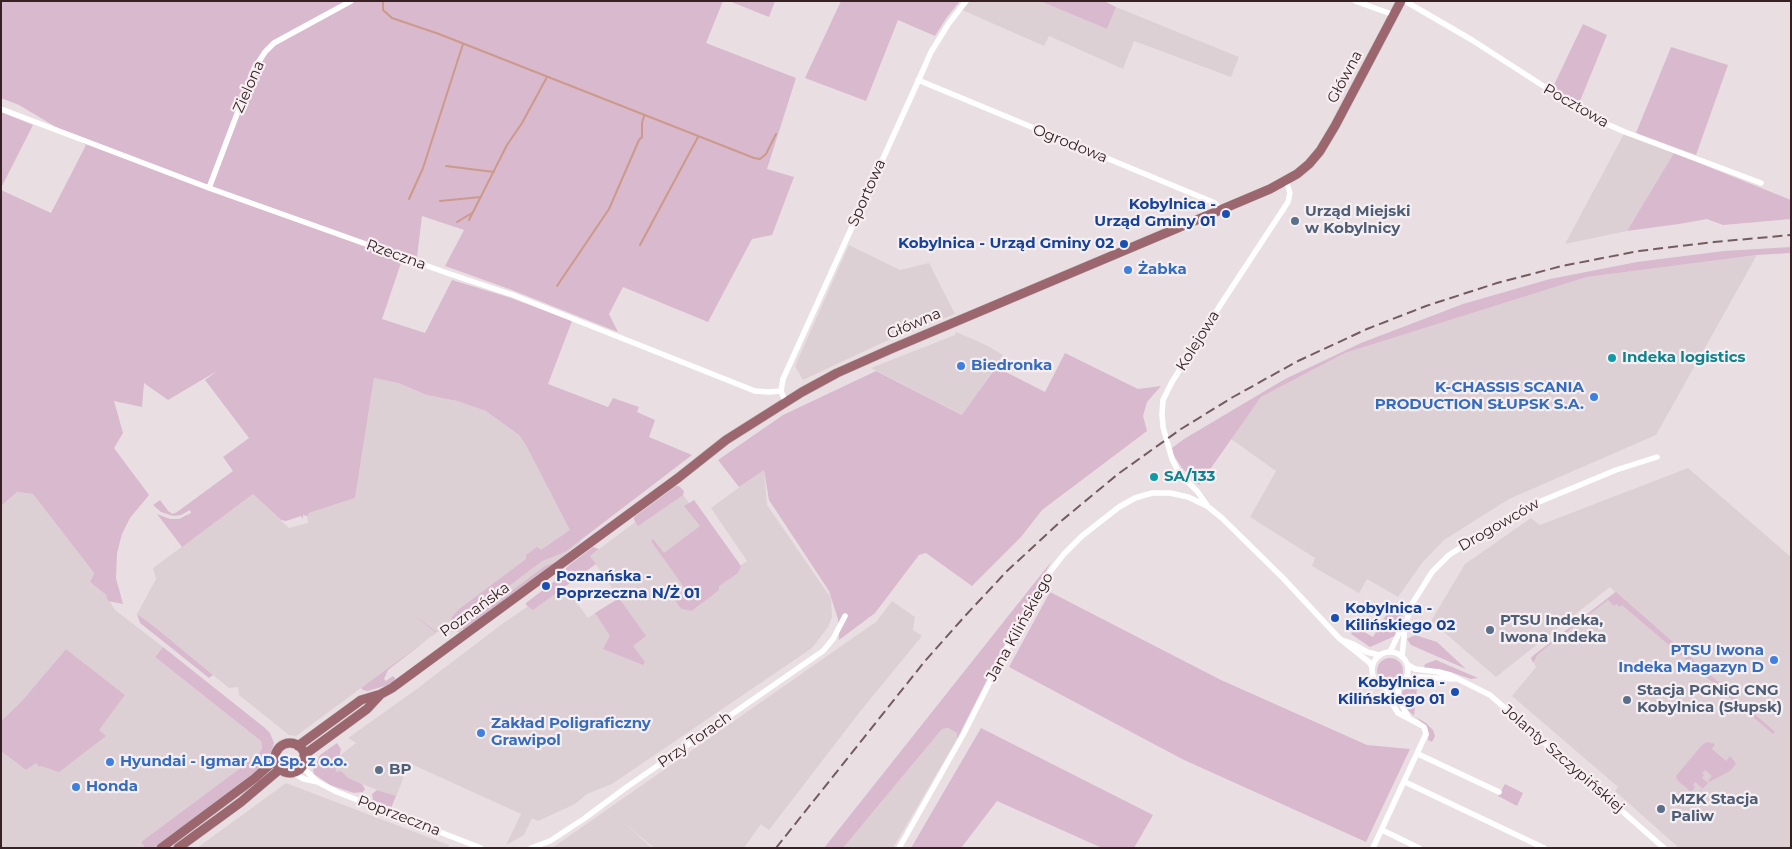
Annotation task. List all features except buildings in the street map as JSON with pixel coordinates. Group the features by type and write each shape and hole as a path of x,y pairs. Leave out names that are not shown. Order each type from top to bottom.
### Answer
{"main road":[{"name":"Główna","path":"584,547 726,440 785,401 837,373 1286,181 1309,164 1320,151 1401,1"},
{"name":"Poznańska","path":"304,755 367,709 381,694 405,679 584,547"},
{"name":"Poznańska","path":"298,746 361,700 381,694"},
{"path":"293,744 298,746 304,755 302,767 288,773 280,769 275,760 276,751 283,745 293,744"},
{"path":"161,848 255,778 275,760"},
{"path":"178,848 241,802 280,769"}],"street":[{"name":"Zielona","path":"209,188 254,69 265,52 274,43 352,1"},
{"name":"Sportowa","path":"781,391 783,379 930,52 966,1"},
{"path":"1355,1 1394,14"},
{"name":"Pocztowa","path":"1405,1 1472,40 1593,118 1625,132 1761,183"},
{"name":"Ogrodowa","path":"918,80 1215,203 1220,210"},
{"name":"Rzeczna","path":"1,109 209,188 446,273 513,294 755,391 781,391"},
{"name":"Kolejowa","path":"1207,506 1197,491 1179,473 1172,459 1163,427 1163,400 1172,382 1221,304 1288,202 1290,193 1286,181"},
{"path":"781,391 785,401"},
{"name":"Drogowców","path":"1402,657 1405,626 1412,604 1432,572 1449,555 1522,509 1616,470 1657,457"},
{"name":"Jana Kilińskiego","path":"899,848 963,735 1015,632 1049,573 1064,554 1112,511 1143,495 1179,494 1207,506"},
{"path":"1207,506 1222,518 1372,667"},
{"name":"Przy Torach","path":"531,848 550,840 585,818 823,651 833,639 845,616"},
{"name":"Drogowców","path":"1390,652 1405,626"},
{"path":"1343,640 1367,652 1379,655 1390,652 1402,657 1408,665 1406,679 1398,688 1386,689 1375,681 1372,667 1379,655"},
{"name":"Jolanty Szczypińskiej","path":"1408,665 1415,669 1440,672 1479,688 1494,698 1664,848"},
{"name":"Jolanty Szczypińskiej","path":"1406,679 1414,677 1457,679"},
{"path":"1398,688 1400,702 1408,718"},
{"path":"1373,848 1426,734 1424,728 1402,716 1394,708 1386,689"},
{"path":"1418,754 1499,792"},
{"name":"Poprzeczna","path":"302,767 318,782"},
{"name":"Poprzeczna","path":"293,772 304,779 318,782 346,795 481,848"},
{"path":"1404,782 1544,848"},
{"path":"1382,830 1419,848"}],"shaded area":[{"path":"1,1 723,1 706,43 796,78 767,169 794,177 772,235 752,239 708,322 623,287 609,314 618,332 445,266 464,230 422,216 417,257 404,254 382,319 425,333 452,280 511,298 572,321 548,384 608,407 613,398 639,407 637,412 655,420 649,437 692,455 565,552 542,561 455,625 452,623 451,618 458,610 526,559 526,555 537,547 541,550 570,530 520,436 486,411 457,401 427,395 398,383 374,378 355,498 309,513 307,516 303,515 303,519 301,516 286,521 281,520 253,494 182,547 157,514 170,519 179,519 191,513 190,510 181,515 173,516 161,512 153,505 160,500 169,512 172,514 177,512 233,471 223,457 249,438 205,380 217,371 168,400 144,383 142,407 114,401 123,433 114,448 149,495 130,518 122,534 117,553 116,578 123,604 108,601 106,595 90,582 94,573 33,494 17,492 1,506 1,190 51,213 86,145 19,105 1,98"},
{"path":"729,1 775,1 769,17"},
{"path":"841,1 960,1 935,36 898,20 866,101 805,78"},
{"path":"970,1 1040,1 1107,29 1116,7 1239,57 1231,77 1134,41 1123,69 1049,36 1044,46 962,10"},
{"path":"1040,1 1104,1 1116,7 1107,29"},
{"path":"1583,24 1607,35 1578,106 1552,89"},
{"path":"1671,47 1728,65 1696,155 1636,133"},
{"path":"1,112 33,125 1,188"},
{"path":"1625,132 1676,151 1627,231 1565,244"},
{"path":"1674,153 1791,200 1791,219 1723,225 1707,219 1627,231"},
{"path":"849,245 900,270 929,263 955,314 884,342 803,380 795,366"},
{"path":"1791,247 1791,253 1757,255 1587,277 1345,353 1261,397 1199,485 1182,468 1173,454 1172,448 1184,439 1285,379 1361,343 1463,304 1550,279 1637,262 1724,251"},
{"path":"1757,255 1656,435 1509,499 1444,540 1422,563 1398,597 1367,579 1359,593 1312,566 1315,558 1250,517 1276,471 1231,439 1261,397 1345,353 1587,277"},
{"path":"956,332 986,345 1003,355 963,415 871,368 955,335"},
{"path":"1065,353 1138,389 1161,386 1147,402 1143,416 1147,431 1042,510 1021,537 972,586 926,553 919,555 875,613 839,640 838,619 829,591 769,500 764,470 739,487 718,460 783,415 876,371 962,415 996,367 1045,392"},
{"path":"374,378 398,383 427,395 457,401 486,411 529,443 581,542 512,596 460,632 437,632 404,608 436,633 296,736 289,735 239,695 238,687 229,688 137,614 156,579 153,568 253,494 289,528 308,523 307,516 309,513 355,498"},
{"path":"1688,468 1791,557 1791,848 1679,848 1615,791 1618,787 1512,696 1536,667 1531,658 1615,592 1610,587 1496,677 1431,621 1465,564 1531,518 1540,525"},
{"path":"764,469 767,505 831,598 832,617 828,627 812,648 612,784 587,794 575,804 538,821 532,818 524,835 506,845 521,814 409,763 396,797 333,773 331,762 356,743 348,738 502,624 562,583 588,618 595,613 623,653 645,636 590,556 679,489 689,503 723,564 674,599 681,609 692,611 703,603 704,592 747,561 711,508"},
{"path":"676,486 679,486 684,491 683,495 638,526 634,517"},
{"path":"17,492 33,494 94,573 90,582 106,595 115,610 163,647 155,657 261,741 262,748 259,754 141,842 145,848 1,848 1,751 26,770 36,763 41,766 106,736 98,730 125,695 66,649 21,702 1,721 1,506"},
{"path":"694,500 741,566 738,573 719,586 719,590 692,611 681,609 674,599 686,590 651,541 653,539 664,553 700,526 684,506"},
{"path":"593,547 599,549 590,556 596,564 533,610 526,605 526,603 560,577 568,566"},
{"path":"556,562 465,630 463,629 463,627 545,566"},
{"path":"1051,562 1007,640 957,739 957,733 948,728 942,729 843,848 824,848"},
{"path":"1050,592 1221,680 1367,745 1410,749 1366,842 1182,759 1009,667"},
{"path":"1616,592 1775,732 1773,734 1622,605 1620,607 1616,604 1614,606 1608,600 1538,654 1533,663 1531,658 1535,654"},
{"path":"619,598 646,636 633,646 645,662 643,665 603,649 610,636 595,613"},
{"path":"892,601 915,617 913,630 922,636 859,713 769,830 761,824 744,848 654,848 624,823 652,848 552,848 876,622"},
{"path":"1391,607 1403,614 1395,636 1370,647 1351,634 1357,628 1373,637"},
{"path":"404,608 437,632 436,633"},
{"path":"137,614 213,675 209,678 140,623"},
{"path":"1415,635 1437,642 1466,669 1411,645 1407,639"},
{"path":"431,637 388,670 384,679 386,681 393,676 395,678 394,683 368,691 361,688"},
{"path":"163,647 265,728 270,733 274,743 268,760 264,765 154,848 145,848 141,842 259,754 262,748 261,741 155,657"},
{"path":"66,649 125,695 99,730 106,736 59,772 39,767 36,763 26,770 1,751 1,721 21,702"},
{"path":"1390,658 1399,662 1403,671 1399,680 1390,684 1381,680 1377,671 1381,662"},
{"path":"1436,660 1478,678 1471,679 1451,672 1424,668 1425,664"},
{"path":"1418,679 1414,716 1404,707 1401,693 1409,683"},
{"path":"1415,717 1426,723 1433,730 1435,736 1432,742 1428,740 1427,727"},
{"path":"948,728 957,733 957,739 893,848 843,848 942,729"},
{"path":"981,728 1153,815 1134,848 1102,848 997,801 961,848 911,848"},
{"path":"1707,742 1715,744 1712,749 1726,761 1730,756 1736,764 1730,771 1709,782 1712,776 1705,770 1702,773 1704,775 1702,778 1708,783 1697,794 1702,788 1695,782 1693,785 1695,787 1691,792 1678,781 1676,776 1702,745"},
{"path":"337,743 341,749 338,762 335,763 336,772 341,771 348,778 362,784 365,789 363,792 354,793 330,785 314,774 313,770 320,755"},
{"path":"286,783 449,845 448,848 197,848"},
{"path":"1505,784 1523,793 1517,806 1498,796"},
{"path":"377,790 396,796 391,808 373,800 372,794"}],"waterway":[{"path":"383,1 383,10 392,18 439,34 754,158 760,159 766,154 776,134"},
{"path":"409,199 423,168 463,44"},
{"path":"469,220 507,145 522,123 547,77"},
{"path":"557,286 609,209 642,137 644,116"},
{"path":"640,245 698,137"},
{"path":"446,166 494,172"},
{"path":"440,201 481,197"},
{"path":"457,222 472,213"}],"railway":[{"path":"776,848 925,661 1007,571 1060,522 1118,474 1181,429 1233,397 1298,361 1367,329 1426,306 1497,283 1562,266 1639,251 1791,235"}],"place":[{"name":"Kobylnica - Urząd Gminy 01","path":"1226,214"},
{"name":"Urząd Miejski w Kobylnicy","path":"1295,221"},
{"name":"Kobylnica - Urząd Gminy 02","path":"1124,244"},
{"name":"Żabka","path":"1128,270"},
{"name":"Indeka logistics","path":"1612,358"},
{"name":"Biedronka","path":"961,366"},
{"name":"K-CHASSIS SCANIA PRODUCTION SŁUPSK S.A.","path":"1594,397"},
{"name":"SA/133","path":"1154,477"},
{"name":"Poznańska - Poprzeczna N/Ż 01","path":"546,586"},
{"name":"Kobylnica - Kilińskiego 02","path":"1335,618"},
{"name":"PTSU Indeka, Iwona Indeka","path":"1490,630"},
{"name":"PTSU Iwona Indeka Magazyn D","path":"1774,660"},
{"name":"Kobylnica - Kilińskiego 01","path":"1455,692"},
{"name":"Stacja PGNiG CNG Kobylnica (Słupsk)","path":"1627,700"},
{"name":"Zakład Poligraficzny Grawipol","path":"481,733"},
{"name":"Hyundai - Igmar AD Sp. z o.o.","path":"110,762"},
{"name":"BP","path":"379,770"},
{"name":"Honda","path":"76,787"},
{"name":"MZK Stacja Paliw","path":"1661,809"}]}
